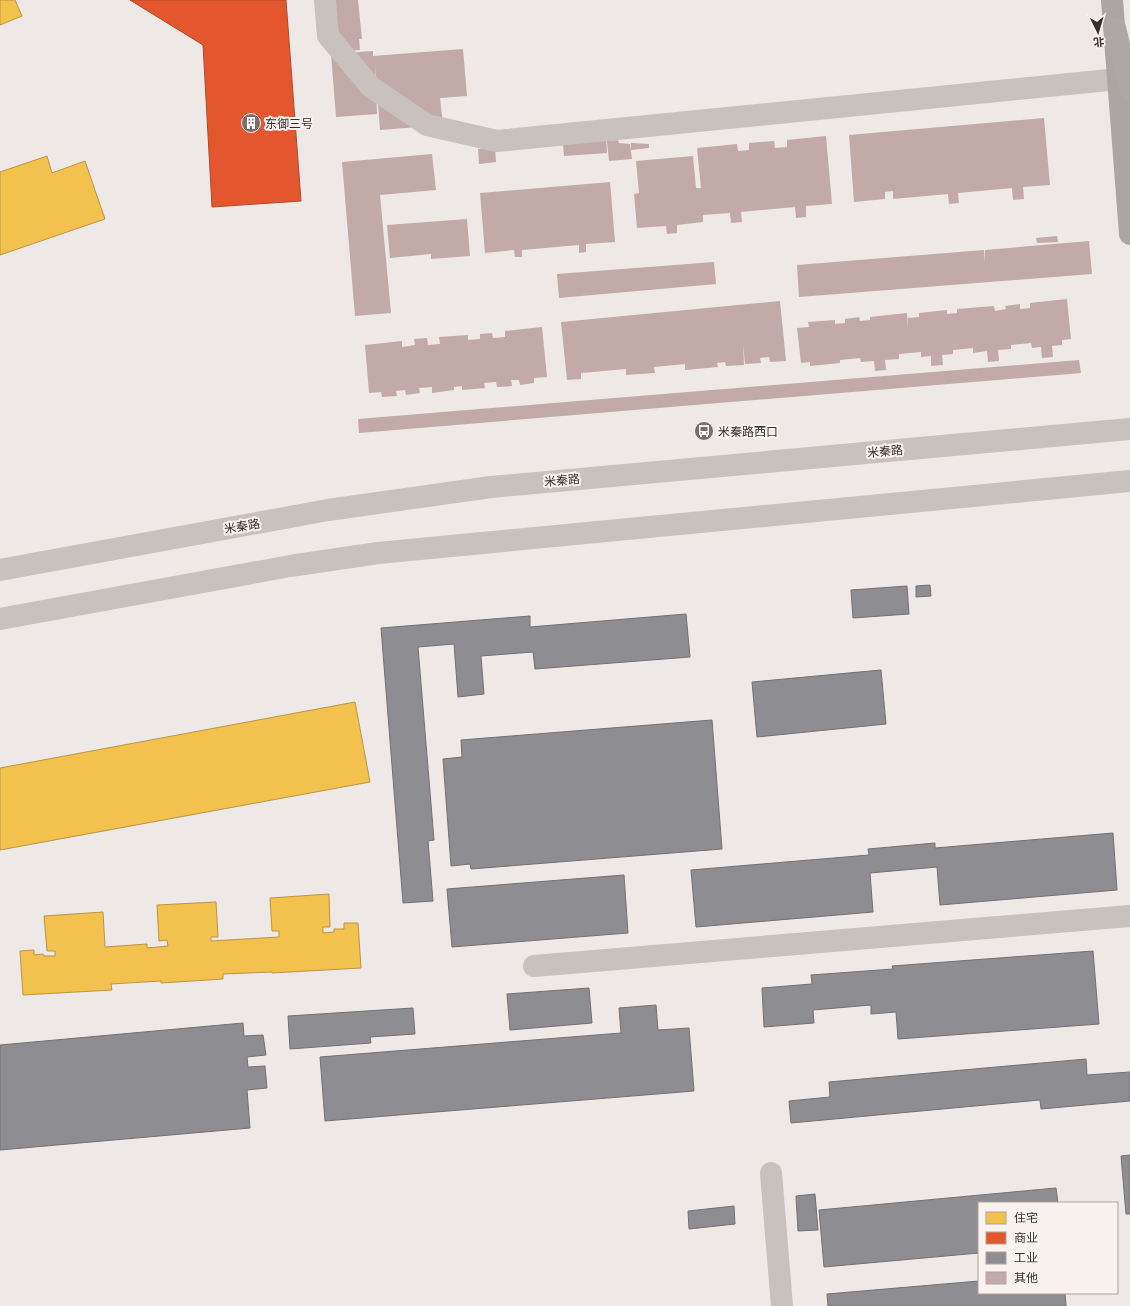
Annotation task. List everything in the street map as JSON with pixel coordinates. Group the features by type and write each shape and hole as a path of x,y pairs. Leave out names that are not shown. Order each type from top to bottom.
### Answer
{"highway":[{"path":"1115,28 1124,84"}],"main road":[{"path":"1112,0 1115,28"},
{"path":"1124,84 1130,234"}],"street":[{"path":"325,0 328,36 371,87 427,125 497,141 1124,84"},
{"name":"米秦路","path":"0,570 328,510 491,487 1130,429"},
{"path":"0,619 290,566 378,553 1130,481"},
{"path":"534,966 1130,916"},
{"path":"771,1173 782,1306"}],"building: 住宅":[{"path":"0,0 15,0 22,16 0,25"},
{"path":"47,156 52,173 85,161 105,219 0,255 0,172"},
{"path":"355,702 370,782 0,850 0,768"},
{"path":"329,894 330,927 323,927 323,933 334,932 334,929 344,929 344,923 358,923 361,968 223,974 223,979 161,983 161,981 111,984 112,990 23,995 20,951 34,950 34,955 43,954 44,956 55,956 55,951 47,951 44,916 103,912 105,947 147,944 147,948 168,946 167,940 159,941 157,905 216,902 218,937 211,937 211,941 279,937 279,931 272,931 270,898"}],"building: 商业":[{"name":"东御三号","path":"130,0 286,0 301,201 212,207 203,45"}],"building: 工业":[{"path":"930,585 931,596 916,597 916,586"},
{"path":"907,586 909,614 853,618 851,590"},
{"path":"686,614 690,657 535,669 533,652 481,656 484,694 458,697 454,644 418,647 434,840 428,841 433,901 403,903 381,628 530,616 530,627"},
{"path":"881,670 886,724 757,737 752,682"},
{"path":"712,720 722,849 471,869 470,864 451,866 443,759 462,757 461,740"},
{"path":"1113,833 1117,890 940,905 937,867 870,873 873,912 696,927 691,870 869,855 868,849 935,843 935,848"},
{"path":"624,875 628,933 452,947 447,889"},
{"path":"1093,951 1099,1024 898,1039 896,1012 871,1014 871,1005 813,1010 814,1023 764,1027 762,988 812,984 811,975 893,969 892,966"},
{"path":"589,988 592,1023 510,1030 507,994"},
{"path":"656,1005 658,1030 689,1028 694,1091 325,1121 320,1057 621,1033 619,1008"},
{"path":"413,1008 415,1034 370,1037 371,1043 290,1049 288,1016"},
{"path":"243,1023 244,1036 263,1035 266,1055 247,1057 248,1067 265,1066 267,1088 247,1090 250,1128 0,1150 0,1045"},
{"path":"1086,1059 1087,1075 1130,1072 1130,1101 1041,1109 1040,1100 791,1123 789,1101 830,1097 829,1082"},
{"path":"1130,1155 1130,1214 1126,1214 1121,1156"},
{"path":"1056,1188 1058,1202 978,1202 978,1253 824,1267 819,1210"},
{"path":"815,1194 818,1230 798,1231 796,1196"},
{"path":"734,1206 735,1224 689,1229 688,1211"},
{"path":"978,1281 978,1294 1065,1294 1066,1306 828,1306 827,1294"}],"building: 其他":[{"path":"329,0 358,0 362,39 359,39 360,50 330,53"},
{"path":"463,49 467,96 440,98 443,125 380,130 375,65 377,114 336,117 331,54 373,51 373,56"},
{"path":"1044,118 1050,185 1023,187 1024,199 1013,200 1012,188 958,193 959,203 949,204 948,194 893,199 893,191 885,192 885,199 854,202 849,135"},
{"path":"562,134 606,135 607,153 564,156"},
{"path":"826,136 832,204 806,206 806,217 796,218 795,207 741,212 742,222 731,223 730,213 703,215 703,222 677,225 677,233 667,234 666,226 637,228 634,194 639,193 636,161 693,156 696,188 701,188 697,148 737,144 738,151 749,150 749,143 774,141 775,148 787,147 787,140"},
{"path":"618,140 619,143 630,144 632,159 609,161 607,141"},
{"path":"631,143 649,144 649,148 631,150"},
{"path":"495,148 496,162 479,164 478,149"},
{"path":"432,154 436,190 380,195 391,313 355,316 342,162"},
{"path":"610,182 615,242 586,244 586,252 579,253 579,245 522,250 522,257 515,257 514,250 485,253 480,193"},
{"path":"467,219 470,256 431,259 431,254 390,258 387,225"},
{"path":"1057,236 1058,242 1037,243 1036,238"},
{"path":"1089,241 1092,274 799,297 797,265 984,250 985,263 985,250"},
{"path":"714,262 716,284 559,298 557,274"},
{"path":"1067,299 1071,339 1062,340 1062,345 1052,346 1053,357 1042,358 1041,347 1032,348 1031,343 1011,345 1011,349 998,350 999,361 988,362 987,351 973,353 973,348 953,350 953,354 942,355 943,365 931,366 931,356 921,357 921,352 899,354 899,359 885,360 886,370 875,371 874,361 861,362 860,358 840,360 840,363 810,366 810,362 801,363 797,328 809,327 808,322 835,320 835,324 845,323 845,319 859,317 860,321 870,320 870,317 907,313 908,329 908,318 919,317 919,313 947,310 947,314 957,313 957,309 994,306 995,311 1006,309 1005,306 1020,304 1020,309 1030,308 1030,303"},
{"path":"780,301 786,361 770,362 769,357 760,358 761,363 745,364 743,343 744,365 726,366 725,362 717,363 718,367 685,370 685,364 654,367 655,373 626,375 626,369 581,373 581,379 567,380 561,322"},
{"path":"542,327 547,377 534,378 534,383 520,385 519,380 511,380 512,386 497,387 496,382 484,383 485,388 462,390 462,386 454,387 454,390 432,393 432,387 419,388 420,393 406,395 405,390 396,391 397,396 382,397 381,392 369,393 365,345 402,341 402,347 415,345 414,339 427,338 428,345 440,344 439,337 468,335 468,340 480,339 480,334 492,333 493,338 505,337 505,331"},
{"path":"1079,360 1081,373 359,433 358,419"}],"place":[{"name":"东御三号","path":"251,123"},
{"name":"米秦路西口","path":"704,431"}]}
